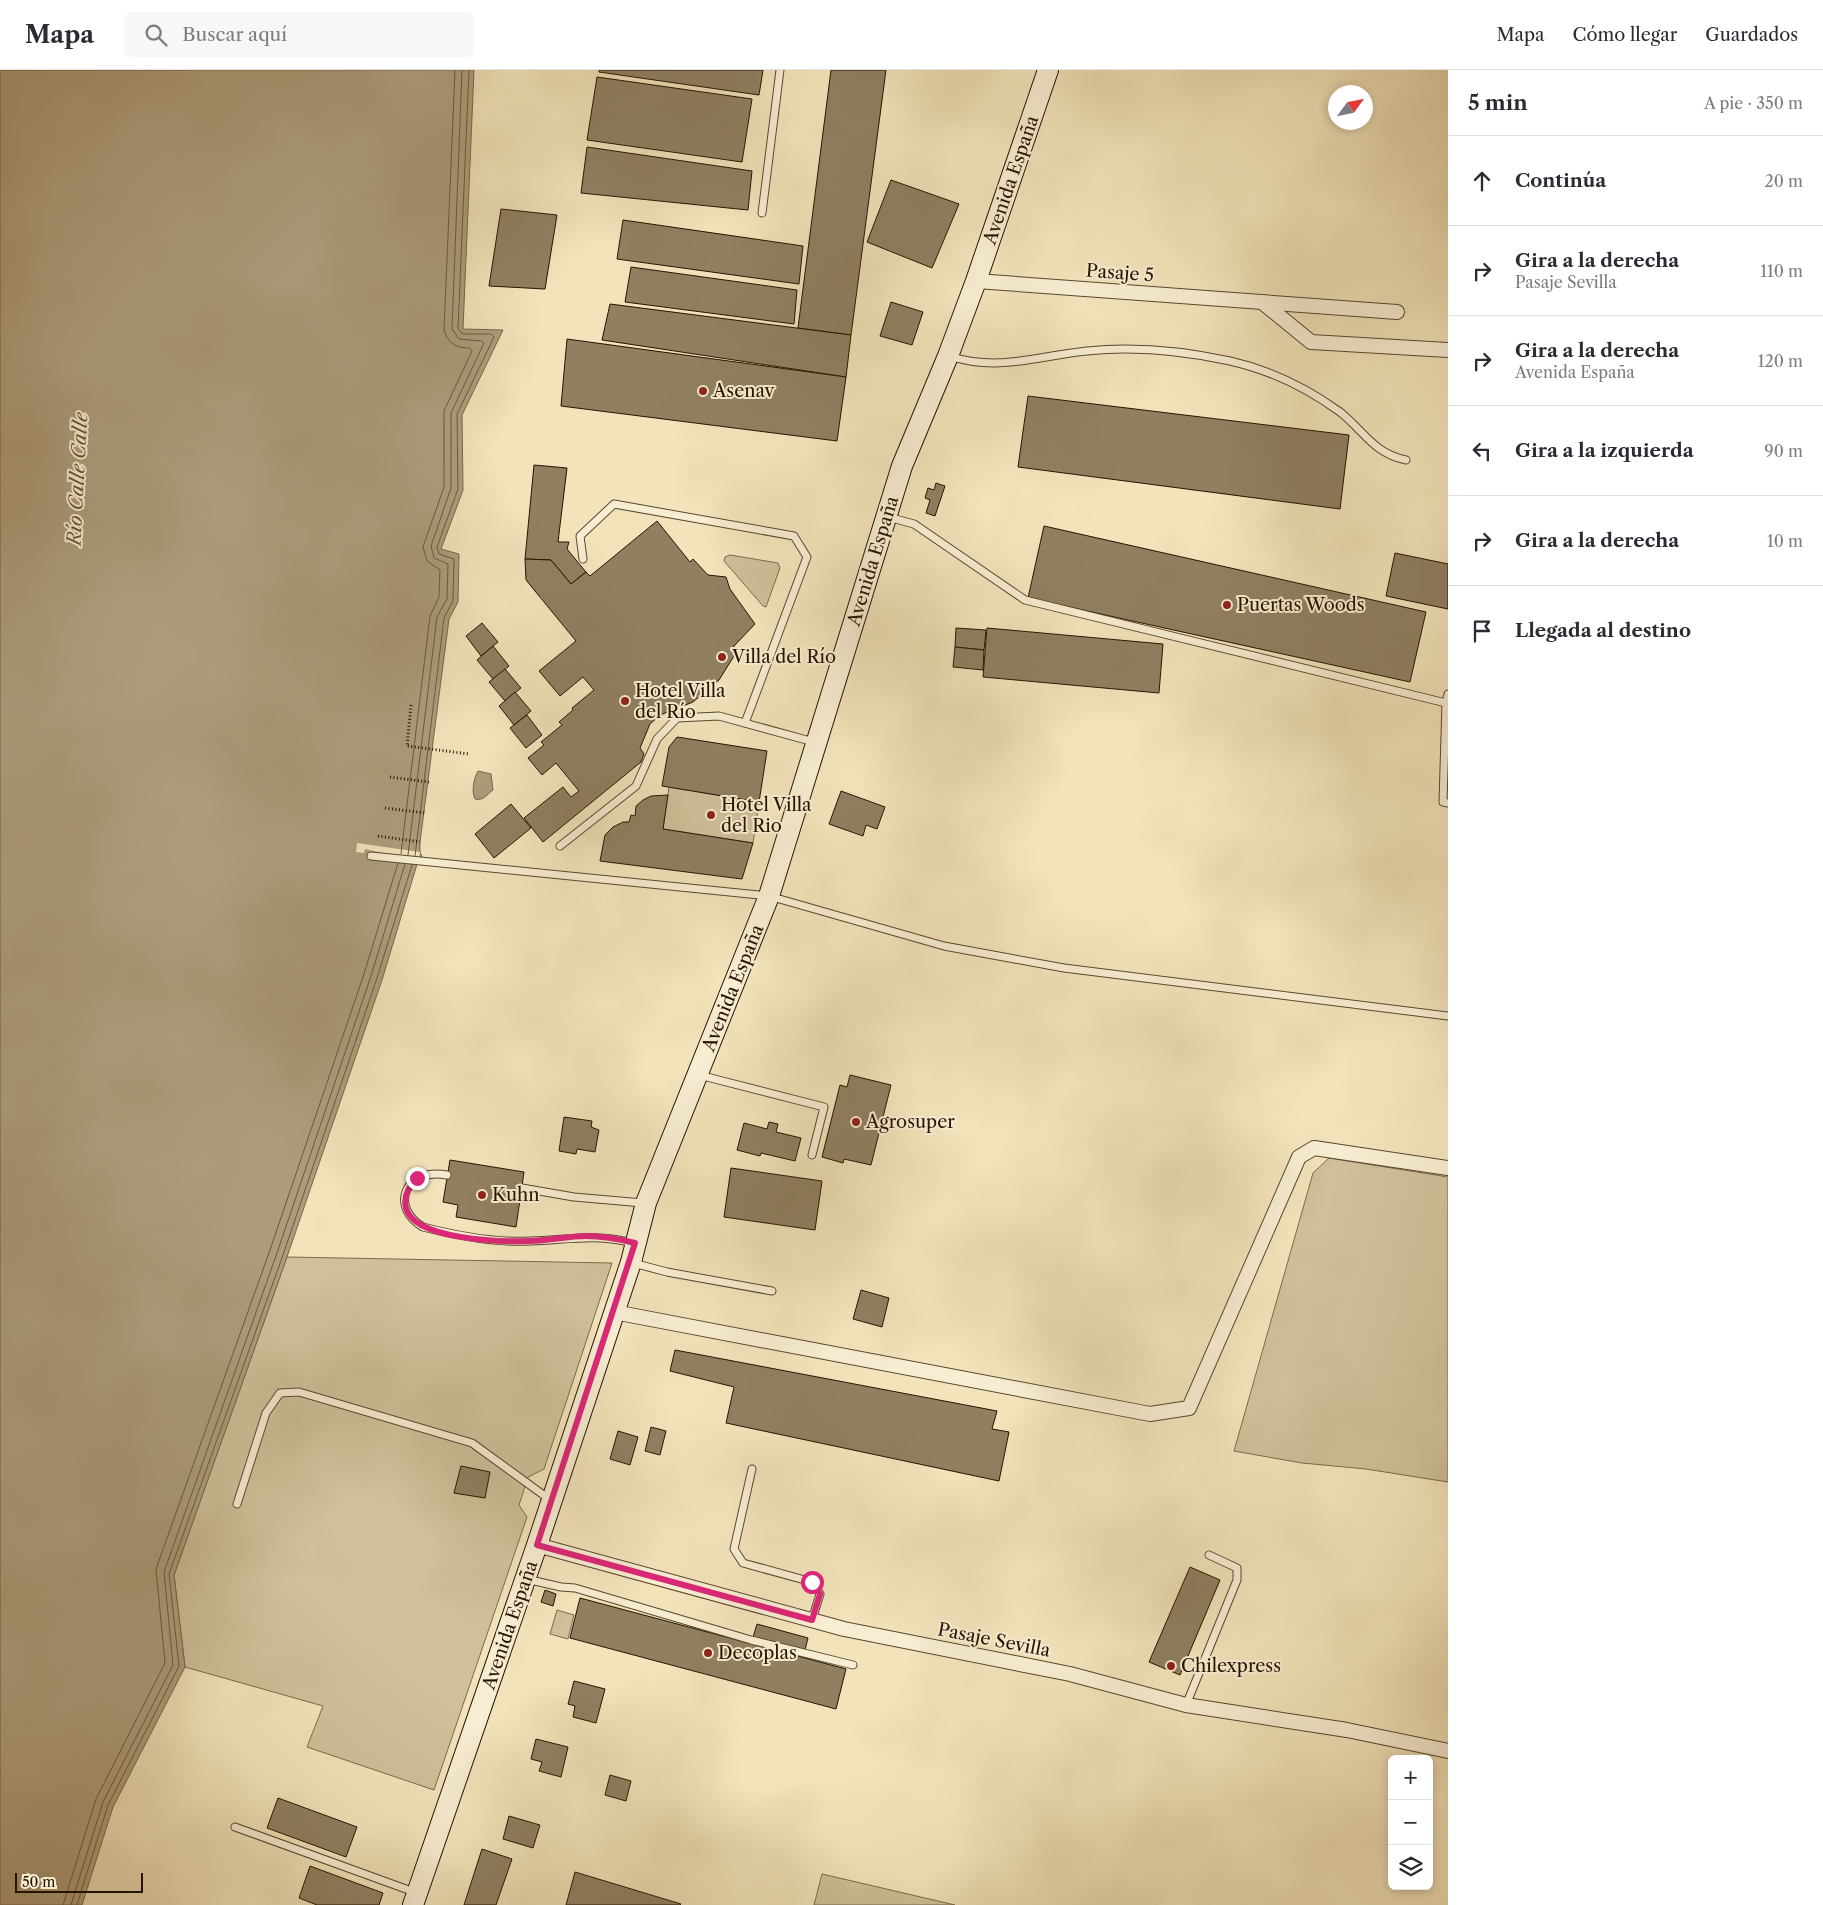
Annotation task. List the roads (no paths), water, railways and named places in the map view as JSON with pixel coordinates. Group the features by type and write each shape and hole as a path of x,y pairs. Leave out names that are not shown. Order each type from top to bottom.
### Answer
{"main road":[{"name":"Avenida España","path":"415,1899 526,1579 614,1312 646,1203 769,896 888,517 902,466 948,356 976,281 1048,70"}],"street":[{"name":"Pasaje 5","path":"976,281 1397,312"},
{"path":"1262,302 1311,342 1448,350"},
{"path":"614,1312 1150,1414 1189,1408 1299,1157 1314,1148 1448,1168"},
{"name":"Pasaje Sevilla","path":"537,1545 854,1630 1070,1674 1186,1704 1347,1730 1448,1751"}],"lane":[{"path":"762,213 780,70"},
{"path":"948,356 979,363 1002,364 1088,351 1136,349 1233,362 1256,368 1301,388 1341,413 1375,447 1391,456 1406,460"},
{"path":"583,559 580,536 614,504 794,536 807,557 745,723"},
{"path":"888,517 914,524 1025,600 1446,703"},
{"path":"1448,694 1446,703 1443,802 1448,803"},
{"path":"560,846 636,786 657,739 677,718 719,716 817,743"},
{"path":"371,856 769,896 944,946 1055,966 1448,1016"},
{"path":"698,1075 824,1107 812,1155"},
{"path":"447,1175 425,1174 417,1178 407,1191 406,1208 410,1216 423,1227 489,1240 530,1241 587,1236 633,1252 667,1272 772,1291"},
{"path":"522,1188 574,1197 646,1203"},
{"path":"237,1504 266,1413 280,1393 299,1392 472,1443 552,1500"},
{"path":"752,1469 734,1549 743,1563 812,1582 820,1594 812,1620"},
{"path":"1186,1704 1237,1580 1237,1568 1209,1555"},
{"path":"526,1579 561,1588 575,1588 751,1640 852,1665"},
{"path":"235,1827 415,1899"}],"water":[{"name":"Río Calle Calle","path":"0,70 474,70 463,329 503,330 462,415 463,490 441,549 459,554 458,602 449,619 420,842 422,857 418,861 382,980 287,1257 174,1575 185,1667 113,1807 82,1905 0,1905"},
{"path":"478,771 491,774 493,790 483,798 475,799 473,788"}],"place":[{"name":"Asenav","path":"703,391"},
{"name":"Puertas Woods","path":"1227,605"},
{"name":"Villa del Río","path":"722,657"},
{"name":"Hotel Villa del Río","path":"625,701"},
{"name":"Hotel Villa del Rio","path":"711,815"},
{"name":"Agrosuper","path":"856,1122"},
{"name":"Kuhn","path":"482,1195"},
{"name":"Decoplas","path":"708,1653"},
{"name":"Chilexpress","path":"1171,1666"}]}
